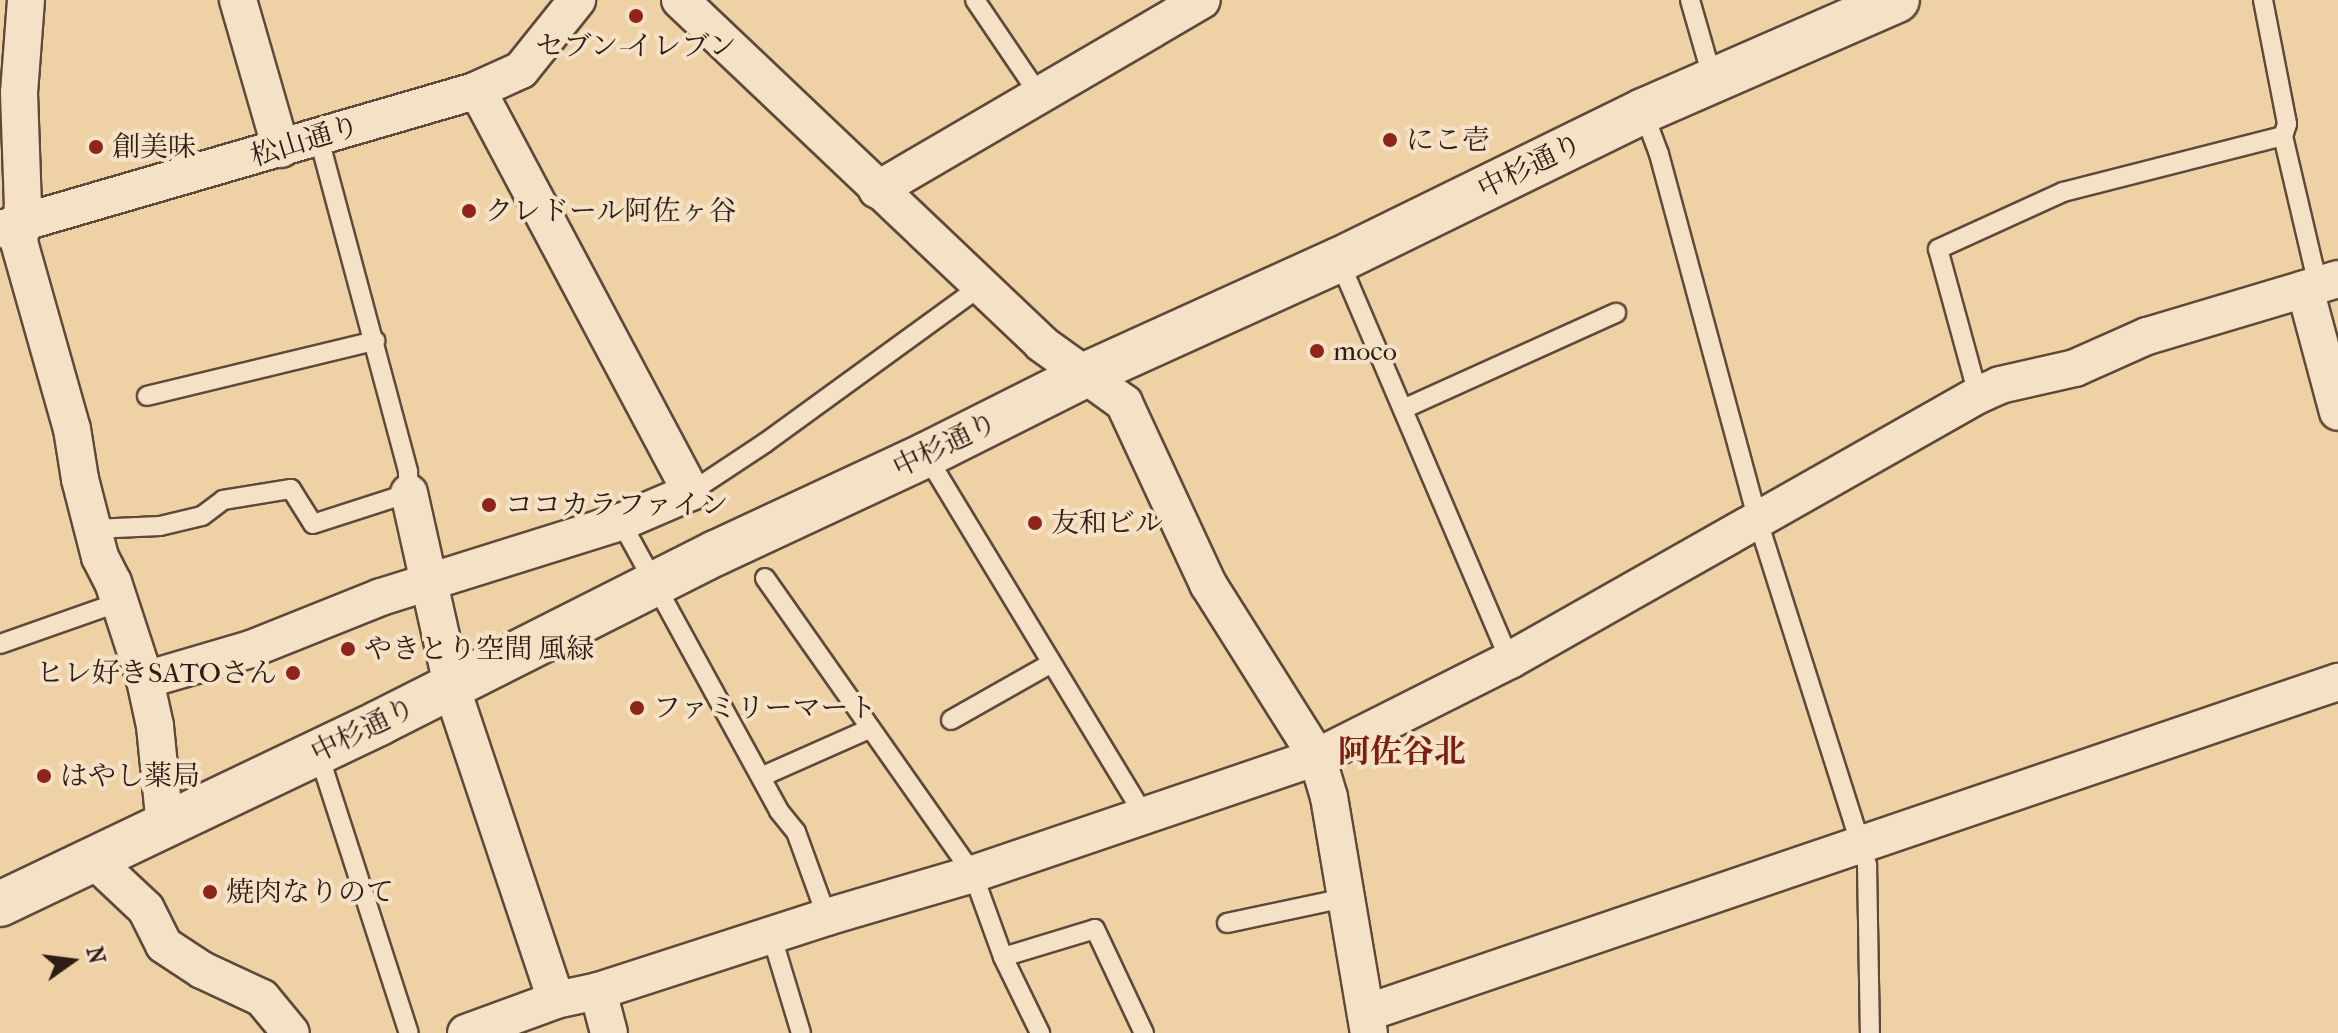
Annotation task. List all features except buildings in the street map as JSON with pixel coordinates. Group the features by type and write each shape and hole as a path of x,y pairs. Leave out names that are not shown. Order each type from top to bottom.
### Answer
{"main road":[{"name":"中杉通り","path":"0,904 453,687 655,583 926,455 1083,376 1339,260 1643,111 1897,0"}],"street":[{"path":"26,0 19,93 23,205 10,227 19,242 72,429 80,479 100,557 145,680 155,726 165,826"},
{"path":"238,0 281,149"},
{"name":"松山通り","path":"10,227 319,139 477,90 521,70 577,0"},
{"path":"680,0 1042,344 1124,403 1208,584 1317,757 1329,797 1367,1023 1861,845 2338,682"},
{"path":"877,190 1038,93 1202,0"},
{"path":"145,680 251,649 429,582 621,522 691,492 477,90"},
{"path":"466,1033 556,1000 598,991 827,917 973,874 1317,757 1510,660 1978,395 2000,385 2075,368 2147,336 2320,284 2338,412"},
{"path":"409,493 453,687 556,1000"},
{"path":"94,860 146,909 164,945 202,970 262,998 291,1033"},
{"path":"598,991 609,1033"}],"lane":[{"path":"975,0 1038,93"},
{"path":"1690,0 1713,80"},
{"path":"2270,2 2287,124 2283,136 2320,284"},
{"path":"1643,111 1659,154 1758,521 1867,865 1870,1033"},
{"path":"1978,395 1938,249 2063,192 2283,136"},
{"path":"93,529 160,526 202,516 223,500 291,489 313,524 409,493 408,471 375,341 319,139"},
{"path":"1339,260 1510,660"},
{"path":"691,492 765,443 981,286"},
{"path":"1403,409 1616,313"},
{"path":"147,396 375,341"},
{"path":"926,455 1144,815"},
{"path":"621,522 763,776 779,811 796,832 827,917"},
{"path":"765,578 973,874 1003,957 1040,1033"},
{"path":"0,644 119,602"},
{"path":"951,720 1050,664"},
{"path":"763,776 869,729"},
{"path":"318,752 409,1033"},
{"path":"1227,923 1345,898"},
{"path":"1003,957 1095,929 1144,1033"},
{"path":"772,937 801,1033"}],"place":[{"name":"セブン-イレブン","path":"636,16"},
{"name":"にこ壱","path":"1390,140"},
{"name":"創美味","path":"96,147"},
{"name":"クレドール阿佐ヶ谷","path":"469,211"},
{"name":"moco","path":"1317,351"},
{"name":"ココカラファイン","path":"489,505"},
{"name":"友和ビル","path":"1035,523"},
{"name":"やきとり空間 風緑","path":"348,649"},
{"name":"ヒレ好きSATOさん","path":"293,673"},
{"name":"ファミリーマート","path":"637,708"},
{"name":"はやし薬局","path":"44,776"},
{"name":"焼肉なりのて","path":"210,892"}],"district":[{"name":"阿佐谷北","path":"1402,752"}]}
